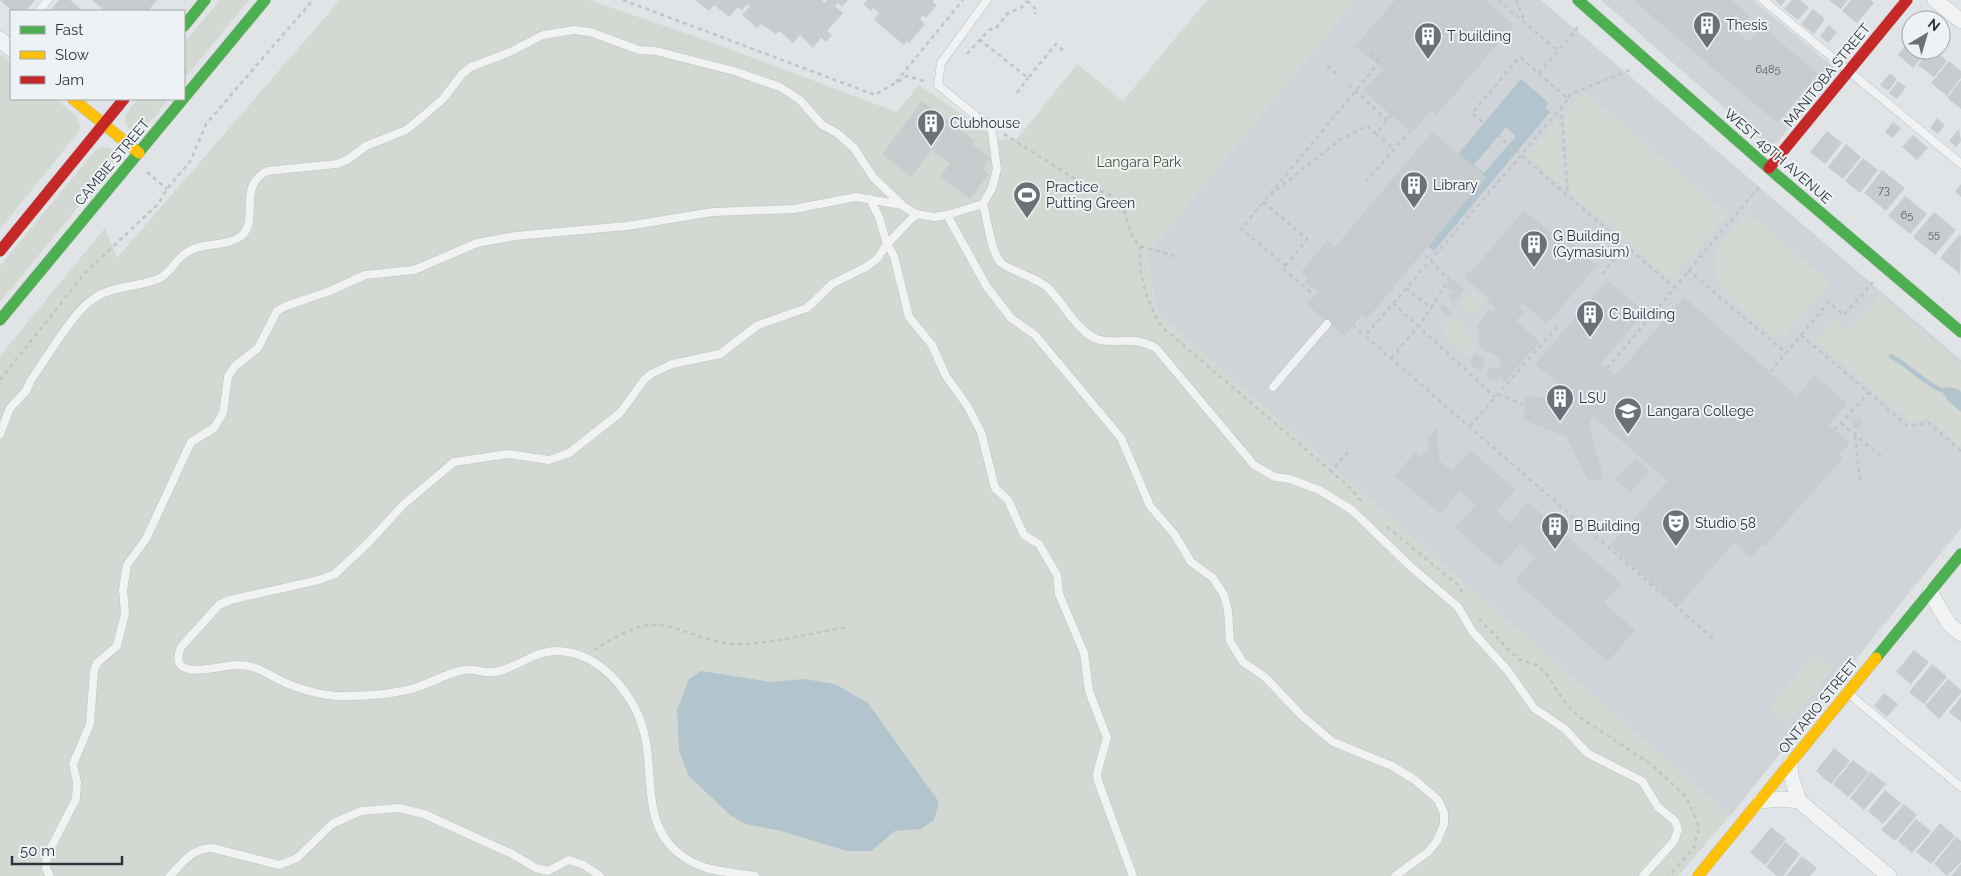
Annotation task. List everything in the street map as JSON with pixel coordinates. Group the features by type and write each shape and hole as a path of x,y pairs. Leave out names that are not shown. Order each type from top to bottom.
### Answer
{"street":[{"path":"185,25 206,0"},
{"name":"CAMBIE STREET","path":"185,97 265,0"},
{"name":"WEST 49TH AVENUE","path":"1578,0 1769,168 1961,332"},
{"name":"MANITOBA STREET","path":"1769,168 1907,0"},
{"path":"1935,0 1961,21"},
{"path":"73,100 139,153"},
{"path":"0,251 123,100"},
{"name":"CAMBIE STREET","path":"0,320 183,100"},
{"name":"ONTARIO STREET","path":"1698,876 1710,868 1760,801 1961,554"},
{"path":"1930,592 1949,624 1961,634"},
{"path":"1790,764 1791,776 1799,801 1889,876"},
{"path":"1760,801 1782,799 1799,801"}],"lane":[{"path":"40,10 48,0"},
{"path":"0,434 10,408 26,391 31,380 81,310 92,299 104,293 159,279 185,253 201,246 237,239 245,233 248,226 252,186 261,174 267,171 337,164 347,160 366,146 406,130 442,100 463,73 471,67 510,52 543,36 574,30 590,32 639,50 656,51 700,62 780,87 800,100 822,125 837,133 854,148 873,177 903,206 916,214 934,217 983,204 992,188 997,169 991,124 982,121 938,84 940,63 987,0"},
{"path":"1763,0 1961,164"},
{"path":"50,876 46,869 47,855 76,799 77,782 73,764 90,724 94,671 97,663 116,646 124,613 123,590 127,565 146,538 191,442 214,428 223,413 228,377 235,366 258,348 278,311 365,275 414,270 477,243 532,234 627,226 713,212 794,209 856,197 903,206"},
{"path":"870,200 879,217 887,244 894,256 909,316 932,345 946,376 968,407 981,432 995,488 1008,500 1024,535 1039,544 1057,575 1060,594 1084,653 1089,691 1107,738 1097,773 1098,781 1133,876"},
{"path":"983,204 996,254 1001,263 1045,286 1092,337 1104,341 1137,340 1156,348 1254,465 1275,477 1290,479 1320,490 1352,510 1410,566 1458,607 1472,631 1508,671 1534,708 1565,728 1586,753 1642,781 1658,807 1675,821 1678,830 1674,841 1643,876"},
{"path":"755,876 709,870 685,858 668,843 658,828 654,814 646,742 633,706 622,688 608,673 597,664 578,655 557,651 545,652 493,673 465,669 407,690 342,696 288,684 252,665 230,665 193,671 185,668 180,662 178,654 181,647 219,605 230,600 319,580 335,574 368,543 403,505 454,462 508,454 549,460 569,453 620,413 644,380 651,374 672,364 720,354 758,325 797,313 806,308 832,284 866,267 877,258 887,244 916,214"},
{"path":"947,215 988,287 1011,318 1035,336 1121,438 1150,506 1175,535 1191,562 1213,578 1224,595 1228,610 1230,641 1242,662 1265,677 1302,716 1333,742 1392,766 1415,780 1438,800 1444,814 1444,824 1437,841 1428,852 1395,876"},
{"path":"1273,387 1327,324"},
{"path":"1847,693 1961,787"},
{"path":"170,876 193,852 202,848 212,848 279,865 297,858 332,824 361,810 399,808 424,814 512,854 536,868 548,872 569,860 584,865 600,876"}],"path":[{"path":"0,380 84,273 158,204 167,188 191,160 206,124 314,0"},
{"path":"623,0 875,95 907,76 938,84"},
{"path":"633,5 635,0"},
{"path":"893,84 963,0"},
{"path":"967,54 989,30 997,27 1010,11 1022,7 1026,0 1037,10 1034,14"},
{"path":"1498,0 1558,51"},
{"path":"1516,0 1525,23"},
{"path":"1539,74 1580,26"},
{"path":"979,40 1028,78"},
{"path":"1017,93 1056,44 1064,51"},
{"path":"1286,266 1241,228 1378,63 1370,54"},
{"path":"1568,99 1520,57 1472,113 1676,289"},
{"path":"1327,66 1336,74"},
{"path":"1365,336 1573,93 1630,70"},
{"path":"1349,85 1387,120"},
{"path":"1561,107 1568,196"},
{"path":"1376,134 1391,115"},
{"path":"991,124 1016,144 1057,166 1075,179 1101,189 1117,200 1123,207 1134,238 1140,246 1175,256"},
{"path":"1266,198 1341,139 1368,126 1394,149"},
{"path":"1366,182 1410,131"},
{"path":"146,171 167,188"},
{"path":"1607,368 1676,289 1688,270 1761,184"},
{"path":"1263,202 1307,238 1283,269 1314,296"},
{"path":"1140,246 1139,265 1149,306 1162,327 1349,486 1366,508"},
{"path":"1602,274 1626,246"},
{"path":"1392,358 1432,309 1449,280 1422,253"},
{"path":"1688,270 1786,353"},
{"path":"1770,372 1829,302 1844,315 1874,281"},
{"path":"1406,288 1432,309"},
{"path":"1393,303 1496,397"},
{"path":"1353,325 1716,641"},
{"path":"1470,426 1558,326"},
{"path":"1801,335 1908,426 1929,423 1961,451"},
{"path":"1835,430 1869,392"},
{"path":"1498,394 1524,405"},
{"path":"1842,423 1882,457"},
{"path":"1855,434 1860,482"},
{"path":"1331,471 1348,452"},
{"path":"1380,521 1457,584 1467,604"},
{"path":"1474,615 1518,659 1536,665 1545,672 1567,705 1578,716 1652,765 1686,798 1699,827 1694,847 1669,876"},
{"path":"578,655 594,650 624,634 650,626 664,627 712,642 743,644 848,627"}],"shaded area":[{"name":"Langara College","path":"1355,0 1541,0 1961,360 1961,528 1730,816 1157,313 1147,254"},
{"path":"1601,0 1753,0 1835,68 1777,143 1767,145"}],"green space":[{"path":"220,0 249,0 185,78 185,42"},
{"name":"Langara Park","path":"340,0 589,0 700,38 897,112 919,85 1000,140 1017,139 1077,64 1123,101 1207,0 1355,0 1147,254 1157,313 1730,816 1678,876 0,876 0,356 105,228 117,258"},
{"path":"0,54 10,62 10,100 56,100 76,116 80,127 78,133 0,229"},
{"path":"1584,91 1728,215 1671,279 1570,193 1565,114"},
{"path":"137,100 167,100 148,124 137,129 131,130 125,122 129,110"},
{"path":"1558,120 1563,186 1527,156"},
{"path":"102,147 110,148 114,155 111,167 0,302 0,266 94,152"},
{"path":"1747,212 1830,283 1784,336 1774,336 1740,307 1720,284 1715,271 1714,258 1720,245"},
{"path":"1474,290 1486,301 1473,315 1461,305"},
{"path":"1880,295 1961,364 1961,446 1928,418 1911,422 1816,341 1834,319 1849,331"},
{"path":"1455,319 1462,325 1467,337 1473,338 1475,349 1472,354 1467,356 1459,351 1456,343 1449,344 1442,329 1443,324"},
{"path":"1814,654 1832,670 1787,723 1769,708"}],"water":[{"path":"1521,79 1549,103 1545,108 1550,112 1434,251 1428,246 1486,177 1458,154","holes":["1506,127 1516,136 1484,173 1474,165"]},
{"path":"1946,387 1958,389 1961,392 1961,412 1948,401 1941,390"},
{"path":"701,671 772,682 804,679 835,684 868,703 939,802 934,820 921,829 895,831 871,851 847,851 781,831 746,824 730,815 689,776 679,751 677,710 689,679"}],"building":[{"path":"0,0 35,0 27,10 11,10"},
{"path":"59,0 70,0 82,10 51,10"},
{"path":"92,0 157,0 149,10 104,10"},
{"path":"695,0 822,0 825,3 827,0 848,0 842,7 838,3 835,6 843,13 827,31 832,35 826,42 821,38 813,48 800,35 793,43 779,31 776,34 761,24 757,28 742,15 750,6 748,4 742,10 738,7 729,17 714,5 709,11"},
{"path":"867,0 934,0 933,2 937,5 926,18 923,15 920,19 925,24 909,43 907,41 904,45 874,20 879,13 873,8 871,11 863,4"},
{"name":"T building","path":"1395,0 1485,0 1514,25 1436,116 1431,111 1412,133 1363,91 1383,69 1355,46"},
{"path":"1633,0 1731,0 1750,16 1737,32 1749,42 1762,26 1818,74 1777,123"},
{"path":"1774,0 1786,0 1781,6"},
{"path":"1792,0 1800,0 1809,7 1798,20 1784,9"},
{"path":"1829,0 1848,0 1841,9"},
{"path":"1851,0 1871,0 1874,3 1857,23 1842,11"},
{"path":"1813,9 1825,19 1814,34 1801,24"},
{"path":"1829,25 1837,32 1828,43 1820,36"},
{"path":"1904,60 1920,60 1913,68"},
{"path":"1922,60 1947,61 1934,77 1918,65"},
{"path":"1949,61 1961,71 1961,78 1947,96 1931,83"},
{"path":"1890,73 1897,79 1888,91 1880,85"},
{"path":"1961,80 1961,109 1947,98"},
{"path":"1898,81 1906,87 1897,99 1889,93"},
{"name":"Clubhouse","path":"922,101 975,141 972,144 991,158 983,169 989,174 970,199 940,176 950,164 932,150 911,177 882,154"},
{"path":"1937,118 1945,125 1938,134 1930,128"},
{"path":"1893,122 1901,128 1893,138 1885,132"},
{"path":"1959,129 1961,141 1956,147 1949,141"},
{"path":"1827,131 1842,143 1825,164 1810,152"},
{"name":"Library","path":"1432,132 1486,177 1367,319 1362,315 1344,336 1306,304 1318,291 1304,282 1308,277 1301,272 1327,240 1335,247"},
{"path":"1913,135 1928,148 1917,160 1902,147"},
{"path":"1846,144 1861,157 1843,179 1828,167"},
{"path":"1863,158 1878,170 1860,193 1845,181"},
{"path":"1882,170 1905,188 1886,211 1864,193"},
{"path":"1961,184 1961,197 1955,192"},
{"path":"1905,196 1927,214 1910,234 1888,216"},
{"name":"G Building (Gymasium)","path":"1524,210 1555,236 1562,229 1573,239 1570,243 1597,266 1547,324 1522,303 1518,307 1524,312 1516,321 1540,342 1516,369 1514,368 1515,371 1503,384 1501,377 1497,382 1489,380 1486,373 1491,367 1499,369 1500,373 1499,357 1481,349 1478,343 1480,337 1477,338 1480,328 1476,329 1488,310 1495,312 1494,307 1488,301 1489,299 1464,277 1469,270 1471,272"},
{"path":"1934,212 1956,230 1935,255 1913,237"},
{"path":"1959,235 1961,236 1960,274 1940,258"},
{"path":"1453,279 1464,289 1454,303 1448,298 1453,292 1446,287"},
{"path":"1607,280 1645,312 1601,363 1616,375 1684,297 1797,396 1815,375 1847,404 1829,425 1850,443 1839,455 1843,458 1764,547 1762,545 1750,558 1734,543 1678,607 1610,546 1667,481 1593,416 1589,425 1604,478 1588,481 1566,437 1524,420 1525,396 1561,399 1574,396 1535,364"},
{"path":"1442,304 1453,313 1449,317 1439,308"},
{"path":"1475,354 1483,356 1485,363 1481,369 1473,368 1470,360"},
{"path":"1861,417 1862,427 1852,428 1851,418"},
{"name":"B Building","path":"1437,427 1439,460 1452,471 1470,450 1515,489 1497,512 1510,523 1528,502 1622,584 1604,603 1635,630 1608,662 1515,581 1535,557 1520,544 1500,567 1455,528 1476,505 1460,491 1440,514 1395,476 1415,452 1421,457 1429,449 1428,438"},
{"path":"1635,458 1649,471 1630,493 1615,480"},
{"path":"1914,650 1929,662 1911,684 1896,672"},
{"path":"1932,664 1947,677 1924,704 1909,692"},
{"path":"1948,679 1961,690 1961,693 1939,719 1925,706"},
{"path":"1884,693 1898,704 1887,717 1874,706"},
{"path":"1961,697 1961,722 1949,712"},
{"path":"1834,748 1850,761 1831,784 1816,771"},
{"path":"1853,760 1869,773 1848,797 1833,784"},
{"path":"1871,772 1886,784 1864,810 1850,798"},
{"path":"1885,790 1901,803 1883,824 1868,811"},
{"path":"1904,804 1917,815 1895,841 1881,830"},
{"path":"1916,819 1931,831 1912,853 1898,841"},
{"path":"1940,823 1955,836 1931,864 1916,852"},
{"path":"1771,827 1786,839 1765,865 1750,853"},
{"path":"1956,837 1961,841 1961,862 1947,876 1934,864"},
{"path":"1785,842 1800,854 1783,876 1777,876 1766,867"},
{"path":"1802,856 1817,868 1810,876 1786,876"},
{"path":"1961,864 1961,876 1951,876"}],"waterway":[{"path":"1891,356 1941,390"}],"traffic: fast":[{"path":"185,25 205,0"},
{"path":"185,97 265,0"},
{"path":"1578,0 1780,178 1961,332"},
{"path":"0,320 182,100"},
{"path":"1876,658 1961,554"}],"traffic: slow":[{"path":"74,100 139,153"},
{"path":"1698,876 1876,658"}],"traffic: jam":[{"path":"1769,168 1907,0"},
{"path":"0,251 123,100"}],"place":[{"name":"Thesis","path":"1707,49"},
{"name":"T building","path":"1428,60"},
{"name":"Clubhouse","path":"931,147"},
{"name":"Library","path":"1414,209"},
{"name":"Practice Putting Green","path":"1027,219"},
{"name":"G Building (Gymasium)","path":"1534,268"},
{"name":"C Building","path":"1590,338"},
{"name":"LSU","path":"1560,422"},
{"name":"Langara College","path":"1628,435"},
{"name":"Studio 58","path":"1676,547"},
{"name":"B Building","path":"1555,550"}]}
